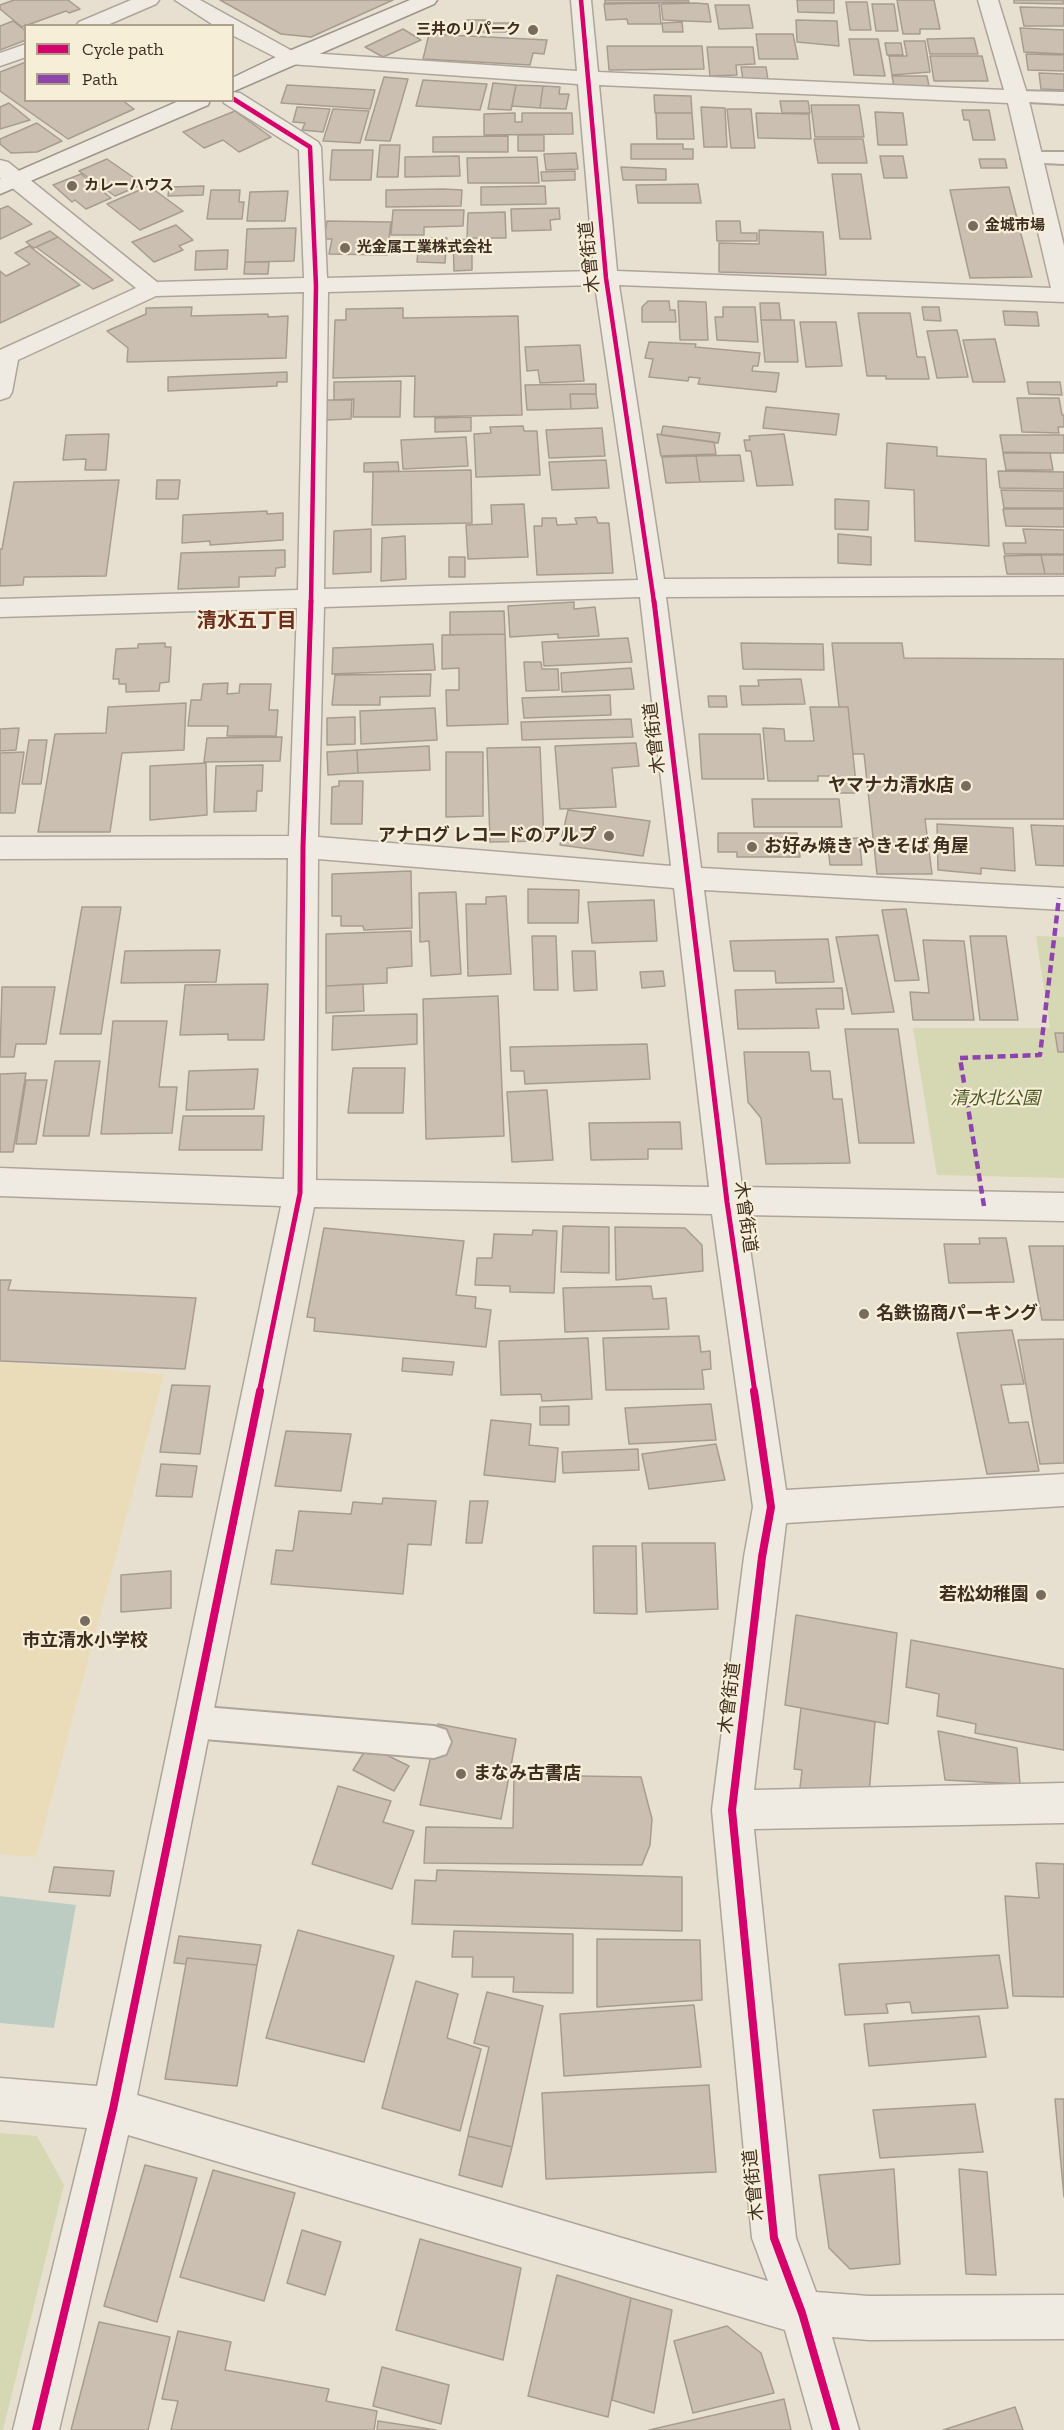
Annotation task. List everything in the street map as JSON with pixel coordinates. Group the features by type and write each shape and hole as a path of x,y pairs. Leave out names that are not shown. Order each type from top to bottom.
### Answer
{"street":[{"path":"91,24 149,0"},
{"path":"185,0 228,24"},
{"path":"234,85 289,58 428,0"},
{"name":"木曾街道","path":"581,0 590,78 606,278 652,588 727,1202 771,1507 762,1557 732,1810 774,2238 802,2313 836,2430"},
{"path":"0,392 4,358 152,289 606,278 1064,294 1017,97 988,0"},
{"path":"234,27 289,58 590,78 1017,97"},
{"path":"0,60 24,51"},
{"path":"36,2430 113,2109 300,1193 303,847 311,597 316,286 310,147 234,99"},
{"path":"5,178 195,102"},
{"path":"5,178 152,289"},
{"path":"0,608 652,588 1064,586"},
{"path":"0,848 303,847 687,878 1064,898"},
{"path":"0,1182 300,1193 727,1202 806,1200 1064,1207"},
{"path":"771,1507 1064,1490"},
{"path":"732,1810 1064,1803"},
{"path":"0,2099 113,2109 802,2313 869,2318 1064,2317"}],"lane":[{"path":"1017,97 1064,98"},
{"path":"1030,158 1064,158"},
{"path":"192,1722 434,1742"}],"green space":[{"name":"清水北公園","path":"1036,936 1064,937 1064,1178 937,1175 913,1028 1050,1028"},
{"path":"0,2133 37,2136 64,2185 3,2430 0,2430"}],"sand":[{"path":"0,1362 164,1374 36,1857 0,1854"}],"shaded area":[{"path":"0,1896 76,1905 54,2028 0,2023"}],"building":[{"path":"14,0 68,0 80,9 24,24 22,27 0,9 0,5"},
{"path":"220,0 393,0 311,37 281,34"},
{"path":"605,0 688,0 689,2 605,3"},
{"path":"797,0 834,0 834,13 798,12"},
{"path":"897,0 934,0 940,29 920,29 920,34 903,34"},
{"path":"1014,0 1063,0 1064,4 1014,3"},
{"path":"846,2 867,2 871,30 850,30"},
{"path":"659,3 661,24 628,24 627,19 606,20 604,4"},
{"path":"661,4 708,4 711,22 663,20"},
{"path":"872,4 894,4 898,31 876,31"},
{"path":"715,5 749,5 753,28 719,29"},
{"path":"1020,7 1064,8 1064,26 1024,26"},
{"path":"467,20 514,23 513,32 482,32 482,30 466,29"},
{"path":"796,20 837,21 839,46 797,42"},
{"path":"13,21 24,29 24,41 0,50 0,26"},
{"path":"682,22 683,32 663,32 662,23"},
{"path":"1020,28 1064,30 1064,54 1024,52"},
{"path":"403,29 421,40 383,57 365,47"},
{"path":"429,34 547,40 544,54 533,53 530,65 423,59"},
{"path":"756,34 793,34 798,59 759,59"},
{"path":"974,38 978,54 930,54 927,39"},
{"path":"849,39 878,39 885,76 854,75"},
{"path":"904,41 925,41 930,72 892,75 889,56 907,56"},
{"path":"885,43 901,43 903,55 887,55"},
{"path":"607,46 702,46 704,69 609,70"},
{"path":"707,47 753,47 755,64 736,65 737,75 710,76"},
{"path":"1026,54 1064,55 1064,71 1028,70"},
{"path":"930,56 982,56 988,81 934,81"},
{"path":"24,63 24,102 125,102 134,109 68,139 0,91 0,72"},
{"path":"741,67 766,67 768,80 743,80"},
{"path":"1039,73 1064,74 1064,93 1063,90 1041,89"},
{"path":"892,76 927,76 929,86 894,86"},
{"path":"384,77 408,79 390,141 365,140"},
{"path":"423,80 487,84 480,110 416,106"},
{"path":"493,83 516,85 511,110 488,109"},
{"path":"287,85 375,90 370,109 281,103"},
{"path":"516,85 543,86 540,108 512,106"},
{"path":"543,86 560,87 559,94 569,94 566,109 540,108"},
{"path":"654,95 691,96 692,113 655,113"},
{"path":"780,101 808,101 810,113 782,113"},
{"path":"9,103 30,120 0,129 0,107"},
{"path":"811,105 859,105 864,137 815,137"},
{"path":"297,107 330,109 323,132 302,130 305,123 293,122"},
{"path":"701,107 725,108 727,147 704,147"},
{"path":"333,109 369,111 360,143 323,141"},
{"path":"727,109 751,109 755,148 731,148"},
{"path":"962,110 989,110 995,140 973,140 969,120 964,120"},
{"path":"235,111 271,137 239,152 223,140 204,148 183,132"},
{"path":"875,112 903,113 907,145 878,145"},
{"path":"515,113 515,122 522,122 522,113 572,113 573,134 484,135 484,114"},
{"path":"656,113 692,113 694,139 657,139"},
{"path":"756,113 809,114 811,139 758,138"},
{"path":"37,123 62,141 37,152 11,153 0,144 0,139"},
{"path":"518,135 544,135 544,151 518,151"},
{"path":"508,136 508,152 433,152 433,137"},
{"path":"814,139 863,139 867,163 818,163"},
{"path":"631,144 683,144 683,149 693,149 693,159 631,159"},
{"path":"380,145 400,145 398,177 377,177"},
{"path":"332,150 373,150 371,180 330,180"},
{"path":"576,153 578,169 546,170 544,154"},
{"path":"459,156 460,176 405,177 405,157"},
{"path":"880,156 903,156 907,178 884,178"},
{"path":"537,157 539,183 468,183 467,158"},
{"path":"107,159 143,184 115,196 79,171"},
{"path":"979,159 1005,159 1007,168 981,168"},
{"path":"621,167 666,169 666,180 623,180"},
{"path":"575,171 575,180 542,181 541,172"},
{"path":"81,174 111,198 86,209 75,200 72,202 53,185"},
{"path":"832,174 861,174 871,239 840,239"},
{"path":"698,184 701,203 638,203 636,185"},
{"path":"149,186 183,211 140,230 107,204"},
{"path":"204,186 203,195 168,196 169,187"},
{"path":"545,186 546,204 481,205 481,187"},
{"path":"1009,187 1032,277 970,278 950,190"},
{"path":"211,190 240,190 239,202 244,202 242,219 207,219"},
{"path":"386,190 462,190 461,206 386,207"},
{"path":"288,191 285,221 247,221 250,192"},
{"path":"8,206 32,224 0,239 0,209"},
{"path":"559,208 560,219 550,220 551,230 512,231 511,209"},
{"path":"393,210 464,210 463,226 424,227 424,235 391,235"},
{"path":"505,212 506,238 467,238 468,213"},
{"path":"327,221 391,222 387,255 329,254 332,239 324,239"},
{"path":"716,221 740,221 741,233 757,233 757,241 717,241"},
{"path":"176,225 193,240 179,246 183,250 154,262 132,242"},
{"path":"296,228 294,261 245,262 247,229"},
{"path":"759,230 823,232 826,275 719,272 719,243 759,244"},
{"path":"50,231 58,237 34,248 26,242"},
{"path":"58,237 113,280 93,289 36,247"},
{"path":"419,238 447,238 445,263 417,262"},
{"path":"472,239 472,270 454,271 453,240"},
{"path":"29,246 80,285 0,323 0,271 6,276 30,264 15,253"},
{"path":"228,250 227,269 195,270 196,251"},
{"path":"245,262 269,262 268,274 244,274"},
{"path":"648,301 669,301 670,310 675,310 676,322 642,322 642,307"},
{"path":"678,301 706,302 708,340 680,340"},
{"path":"760,303 779,303 781,320 761,320"},
{"path":"192,307 191,316 268,314 268,317 288,316 286,358 127,362 128,348 107,331 146,314 146,308"},
{"path":"723,307 755,307 758,342 717,340 715,317 723,317"},
{"path":"922,307 939,307 941,321 924,320"},
{"path":"403,308 403,318 518,316 522,415 414,417 415,376 333,378 335,320 346,320 346,309"},
{"path":"1003,311 1037,312 1039,326 1005,325"},
{"path":"858,313 910,313 917,357 925,357 929,379 886,379 886,376 867,376"},
{"path":"761,320 794,320 798,362 765,362"},
{"path":"800,322 836,322 842,366 806,367"},
{"path":"957,330 968,377 937,378 927,331"},
{"path":"995,339 1005,382 973,382 963,340"},
{"path":"649,342 696,344 695,347 760,353 758,366 753,366 752,371 779,373 776,392 698,384 700,378 689,377 688,381 649,377 653,359 645,358"},
{"path":"580,345 584,381 540,383 538,370 527,371 525,347"},
{"path":"287,372 287,382 277,382 277,386 168,391 168,377"},
{"path":"401,381 400,417 353,417 354,399 334,400 334,382"},
{"path":"1027,382 1060,382 1062,395 1029,394"},
{"path":"596,384 596,394 570,394 571,409 527,410 525,385"},
{"path":"570,394 596,394 598,408 571,409"},
{"path":"1017,398 1059,398 1062,415 1064,415 1064,427 1058,427 1059,433 1022,432"},
{"path":"327,400 352,400 351,419 326,420"},
{"path":"766,407 839,414 836,435 763,428"},
{"path":"471,417 471,431 435,432 435,418"},
{"path":"523,426 524,431 537,431 540,475 476,477 474,434 491,433 490,427"},
{"path":"663,426 720,433 718,443 661,435"},
{"path":"602,428 605,456 549,458 546,430"},
{"path":"109,434 106,470 85,470 86,459 63,460 66,435"},
{"path":"657,434 714,442 716,454 661,456"},
{"path":"784,434 793,485 757,486 751,451 746,451 744,440 750,440 749,436"},
{"path":"1000,435 1064,435 1064,453 1003,452"},
{"path":"466,437 468,466 403,469 401,440"},
{"path":"887,443 937,447 937,456 986,459 989,546 915,541 914,490 885,488"},
{"path":"1003,453 1050,453 1053,470 1006,470"},
{"path":"740,455 744,481 700,482 696,456"},
{"path":"696,456 700,482 666,483 662,457"},
{"path":"606,460 609,488 552,490 549,462"},
{"path":"398,462 399,471 364,472 364,463"},
{"path":"471,470 472,523 372,525 373,472"},
{"path":"998,471 1064,472 1064,489 1000,488"},
{"path":"119,480 106,576 24,577 23,585 0,586 0,549 2,549 14,482"},
{"path":"157,480 180,480 178,499 156,499"},
{"path":"1001,490 1064,491 1064,508 1004,508"},
{"path":"835,499 869,501 868,530 835,529"},
{"path":"524,504 528,557 468,559 466,525 492,524 491,505"},
{"path":"1003,509 1064,509 1064,527 1006,526"},
{"path":"267,511 267,514 283,513 283,540 210,545 210,541 182,543 183,515"},
{"path":"596,517 598,523 609,523 613,573 537,575 534,526 542,526 542,518 556,518 557,525 577,524 575,518"},
{"path":"371,529 371,572 333,574 334,531"},
{"path":"1023,529 1064,530 1064,554 1005,554 1003,543 1026,543"},
{"path":"838,534 871,537 871,565 838,563"},
{"path":"405,536 406,579 381,581 382,538"},
{"path":"285,550 285,567 276,568 275,576 239,577 239,587 178,589 181,553"},
{"path":"1041,555 1045,574 1007,574 1004,556"},
{"path":"1041,555 1064,555 1064,574 1045,574"},
{"path":"449,557 465,557 465,577 449,577"},
{"path":"574,602 574,609 595,607 599,636 558,638 558,634 510,637 508,606"},
{"path":"504,611 505,634 450,635 450,612"},
{"path":"505,634 508,724 447,726 446,690 459,690 459,668 442,669 442,635"},
{"path":"628,638 632,662 544,666 542,642"},
{"path":"165,643 165,647 171,647 169,682 160,683 159,691 126,692 126,684 119,684 119,679 113,679 116,649 138,648 138,644"},
{"path":"741,643 823,644 824,670 743,669"},
{"name":"ヤマナカ清水店","path":"832,643 902,643 904,658 1064,659 1064,819 925,819 932,874 877,874 864,754 853,754 848,707 839,707"},
{"path":"433,644 435,670 332,674 333,648"},
{"path":"524,662 541,662 542,669 558,669 559,690 526,691"},
{"path":"631,668 634,689 562,692 561,673"},
{"path":"431,674 430,696 380,697 380,705 332,705 335,675"},
{"path":"801,679 805,704 742,705 740,686 759,686 758,680"},
{"path":"228,683 227,694 239,693 240,684 271,684 269,710 278,710 276,736 227,736 228,726 188,726 191,700 201,700 203,684"},
{"path":"610,695 611,715 524,718 522,698"},
{"path":"708,696 726,696 727,707 709,707"},
{"path":"186,703 184,750 122,753 110,832 38,832 55,734 106,733 108,707"},
{"path":"810,707 848,707 857,793 836,793 834,776 818,776 818,781 768,781 763,728 784,729 785,741 814,741"},
{"path":"435,708 437,740 361,744 360,711"},
{"path":"355,717 355,744 327,745 327,718"},
{"path":"631,719 633,737 522,740 521,722"},
{"path":"19,728 16,750 0,751 0,729"},
{"path":"699,734 760,734 764,779 702,779"},
{"path":"282,737 280,761 204,762 207,738"},
{"path":"29,740 47,740 41,784 22,784"},
{"path":"636,743 639,766 612,768 616,807 560,809 555,746"},
{"path":"429,746 430,770 358,773 357,750"},
{"path":"540,747 544,841 490,842 487,748"},
{"path":"357,750 358,773 328,775 327,752"},
{"path":"24,752 15,813 0,813 0,753"},
{"path":"446,752 483,752 483,816 446,817"},
{"path":"206,763 207,815 150,820 150,766"},
{"path":"263,765 262,791 257,791 256,811 214,812 216,766"},
{"path":"339,781 363,781 362,824 331,824 332,787 339,786"},
{"path":"752,799 839,799 842,827 754,827"},
{"path":"568,810 650,821 643,856 560,845"},
{"path":"937,824 1013,828 1015,871 981,868 981,874 938,870"},
{"path":"1031,825 1064,826 1064,866 1036,865"},
{"path":"718,833 797,833 800,857 737,857 737,852 718,852"},
{"path":"859,838 862,865 830,865 827,839"},
{"path":"411,871 412,928 364,930 363,926 341,926 341,916 332,916 332,874"},
{"path":"528,889 579,890 578,923 528,923"},
{"path":"456,892 461,974 431,976 429,941 420,942 419,893"},
{"path":"506,896 511,974 468,976 466,904 486,904 486,897"},
{"path":"654,900 657,941 592,943 588,902"},
{"path":"82,907 121,907 101,1034 60,1034"},
{"path":"906,909 919,980 895,981 882,910"},
{"path":"411,931 412,966 387,968 387,983 326,986 326,934"},
{"path":"878,935 894,1012 852,1014 836,937"},
{"path":"532,936 556,936 558,990 534,990"},
{"path":"970,936 1006,936 1018,1020 980,1020"},
{"path":"828,939 834,982 776,983 775,971 734,971 730,941"},
{"path":"923,940 964,941 974,1020 913,1020 910,992 929,993"},
{"path":"220,950 216,982 121,983 125,951"},
{"path":"572,951 595,951 597,990 574,991"},
{"path":"663,971 665,986 642,988 640,972"},
{"path":"268,984 264,1040 228,1040 228,1034 180,1035 185,985"},
{"path":"363,984 364,1011 326,1013 326,986"},
{"path":"2,987 55,987 46,1044 16,1044 14,1057 0,1057"},
{"path":"842,988 844,1009 816,1009 819,1028 738,1029 735,990"},
{"path":"498,996 504,1136 426,1139 423,999"},
{"path":"417,1014 417,1044 332,1050 333,1016"},
{"path":"113,1021 167,1021 159,1087 177,1087 172,1133 101,1134"},
{"path":"845,1029 898,1029 914,1143 859,1143"},
{"path":"1055,1033 1064,1033 1064,1052 1058,1052"},
{"path":"647,1044 650,1079 525,1084 524,1071 511,1071 510,1047"},
{"path":"744,1052 809,1052 811,1071 830,1071 833,1099 842,1099 850,1163 766,1164 761,1118 748,1102"},
{"path":"55,1061 100,1061 89,1136 43,1136"},
{"path":"353,1068 405,1068 403,1113 348,1113"},
{"path":"258,1069 254,1109 186,1110 189,1071"},
{"path":"26,1073 13,1152 0,1152 0,1074"},
{"path":"26,1080 47,1080 36,1144 16,1144"},
{"path":"547,1090 553,1160 512,1162 507,1092"},
{"path":"183,1116 264,1116 262,1150 179,1150"},
{"path":"680,1122 682,1149 648,1149 648,1159 591,1160 589,1123"},
{"path":"563,1226 609,1227 609,1273 561,1272"},
{"path":"615,1227 685,1228 702,1245 703,1271 616,1280"},
{"path":"324,1228 464,1241 456,1295 476,1297 475,1308 491,1310 486,1347 314,1331 315,1318 307,1317"},
{"path":"533,1230 557,1231 554,1293 510,1292 510,1286 475,1285 477,1258 492,1258 494,1234 532,1235"},
{"path":"979,1238 1006,1238 1014,1282 949,1283 944,1244 980,1244"},
{"path":"1029,1246 1064,1246 1064,1320 1042,1320"},
{"path":"0,1280 11,1280 8,1290 196,1298 185,1369 0,1361"},
{"path":"651,1286 653,1299 666,1298 669,1329 565,1332 563,1288"},
{"path":"1012,1330 1024,1384 1001,1385 1009,1423 1028,1422 1039,1471 987,1474 957,1333"},
{"path":"699,1336 701,1352 710,1351 711,1369 702,1370 704,1389 606,1390 603,1338"},
{"path":"588,1338 592,1399 542,1401 541,1394 501,1395 499,1341"},
{"path":"1064,1339 1064,1463 1040,1464 1018,1340"},
{"path":"403,1358 454,1362 452,1375 402,1371"},
{"path":"172,1385 210,1386 200,1454 160,1452"},
{"path":"711,1404 716,1440 629,1444 625,1408"},
{"path":"569,1406 569,1425 540,1425 540,1407"},
{"path":"491,1420 531,1424 529,1445 558,1448 555,1482 484,1475"},
{"path":"286,1431 351,1434 341,1491 275,1486"},
{"path":"716,1444 725,1480 649,1489 642,1454"},
{"path":"638,1449 639,1470 563,1473 562,1452"},
{"path":"161,1464 197,1466 192,1497 156,1496"},
{"path":"383,1498 436,1501 431,1545 408,1544 403,1594 271,1584 276,1550 293,1551 299,1511 351,1514 353,1502 382,1504"},
{"path":"470,1501 488,1501 482,1543 466,1543"},
{"path":"642,1543 715,1543 718,1609 646,1612"},
{"path":"593,1546 636,1546 637,1614 594,1613"},
{"path":"171,1571 171,1608 121,1612 121,1575"},
{"path":"796,1615 897,1633 888,1724 785,1705"},
{"path":"911,1640 1064,1669 1064,1750 975,1733 976,1724 937,1716 939,1694 906,1687"},
{"path":"801,1708 875,1722 869,1794 799,1796 802,1770 794,1769"},
{"path":"438,1724 516,1739 501,1819 420,1805"},
{"path":"938,1731 1017,1748 1020,1784 945,1780"},
{"path":"368,1746 409,1766 394,1791 353,1770"},
{"path":"514,1775 641,1777 652,1819 650,1845 642,1865 424,1863 426,1827 513,1828"},
{"path":"338,1786 391,1801 383,1822 414,1831 392,1889 312,1864"},
{"path":"1036,1863 1064,1864 1064,1997 1013,1996 1005,1896 1039,1898"},
{"path":"54,1867 114,1871 110,1896 49,1892"},
{"path":"437,1870 682,1877 682,1931 412,1924 415,1880 436,1881"},
{"path":"298,1930 394,1956 364,2062 266,2038"},
{"path":"454,1931 573,1934 573,1993 513,1992 514,1977 472,1977 473,1957 452,1957"},
{"path":"179,1936 261,1945 257,1965 187,1958 186,1964 174,1963"},
{"path":"597,1939 700,1940 702,2000 597,2007"},
{"path":"999,1955 1008,2008 912,2013 910,2002 886,2004 888,2013 845,2015 839,1964"},
{"path":"187,1958 257,1965 237,2086 165,2079"},
{"path":"416,1981 458,1994 447,2038 481,2049 460,2131 382,2108"},
{"path":"487,1992 543,2006 512,2147 468,2136 489,2047 474,2043"},
{"path":"694,2005 701,2067 564,2076 560,2014"},
{"path":"979,2016 986,2057 869,2066 864,2024"},
{"path":"709,2085 716,2172 546,2179 542,2093"},
{"path":"1055,2099 1064,2099 1064,2197"},
{"path":"975,2104 983,2152 880,2158 873,2110"},
{"path":"468,2136 512,2147 502,2187 459,2175"},
{"path":"145,2165 197,2178 157,2322 104,2306"},
{"path":"894,2169 900,2264 850,2269 829,2248 819,2175"},
{"path":"959,2169 987,2172 996,2275 966,2274"},
{"path":"213,2170 295,2193 264,2301 180,2277"},
{"path":"302,2230 341,2242 325,2295 287,2283"},
{"path":"420,2239 521,2268 503,2360 396,2330"},
{"path":"557,2275 631,2298 608,2417 528,2396"},
{"path":"631,2298 672,2310 654,2413 612,2400"},
{"path":"99,2322 170,2337 148,2430 71,2430"},
{"path":"727,2326 761,2353 774,2393 693,2413 674,2341"},
{"path":"178,2331 231,2342 225,2370 329,2389 326,2401 377,2411 374,2430 171,2430 178,2401 162,2399"},
{"path":"382,2367 449,2385 441,2424 373,2406"},
{"path":"784,2399 791,2430 649,2430"},
{"path":"1015,2407 1023,2430 943,2430"},
{"path":"378,2421 436,2430 377,2430"}],"marked path":[{"path":"984,1206 960,1058 1040,1055 1059,898"}],"cycle path":[{"path":"581,0 606,278 652,588 727,1202 771,1507 762,1557 732,1810 774,2238 802,2313 836,2430"},
{"path":"36,2430 113,2109 300,1193 303,847 311,597 316,286 310,147 234,99"}],"place":[{"name":"三井のリパーク","path":"533,30"},
{"name":"カレーハウス","path":"72,186"},
{"name":"金城市場","path":"973,226"},
{"name":"光金属工業株式会社","path":"345,248"},
{"name":"ヤマナカ清水店","path":"966,786"},
{"name":"アナログ レコードのアルプ","path":"609,836"},
{"name":"お好み焼き やきそば 角屋","path":"752,847"},
{"name":"名鉄協商パーキング","path":"864,1314"},
{"name":"若松幼稚園","path":"1041,1595"},
{"name":"市立清水小学校","path":"85,1621"},
{"name":"まなみ古書店","path":"461,1774"}],"district":[{"name":"清水五丁目","path":"247,621"}]}
